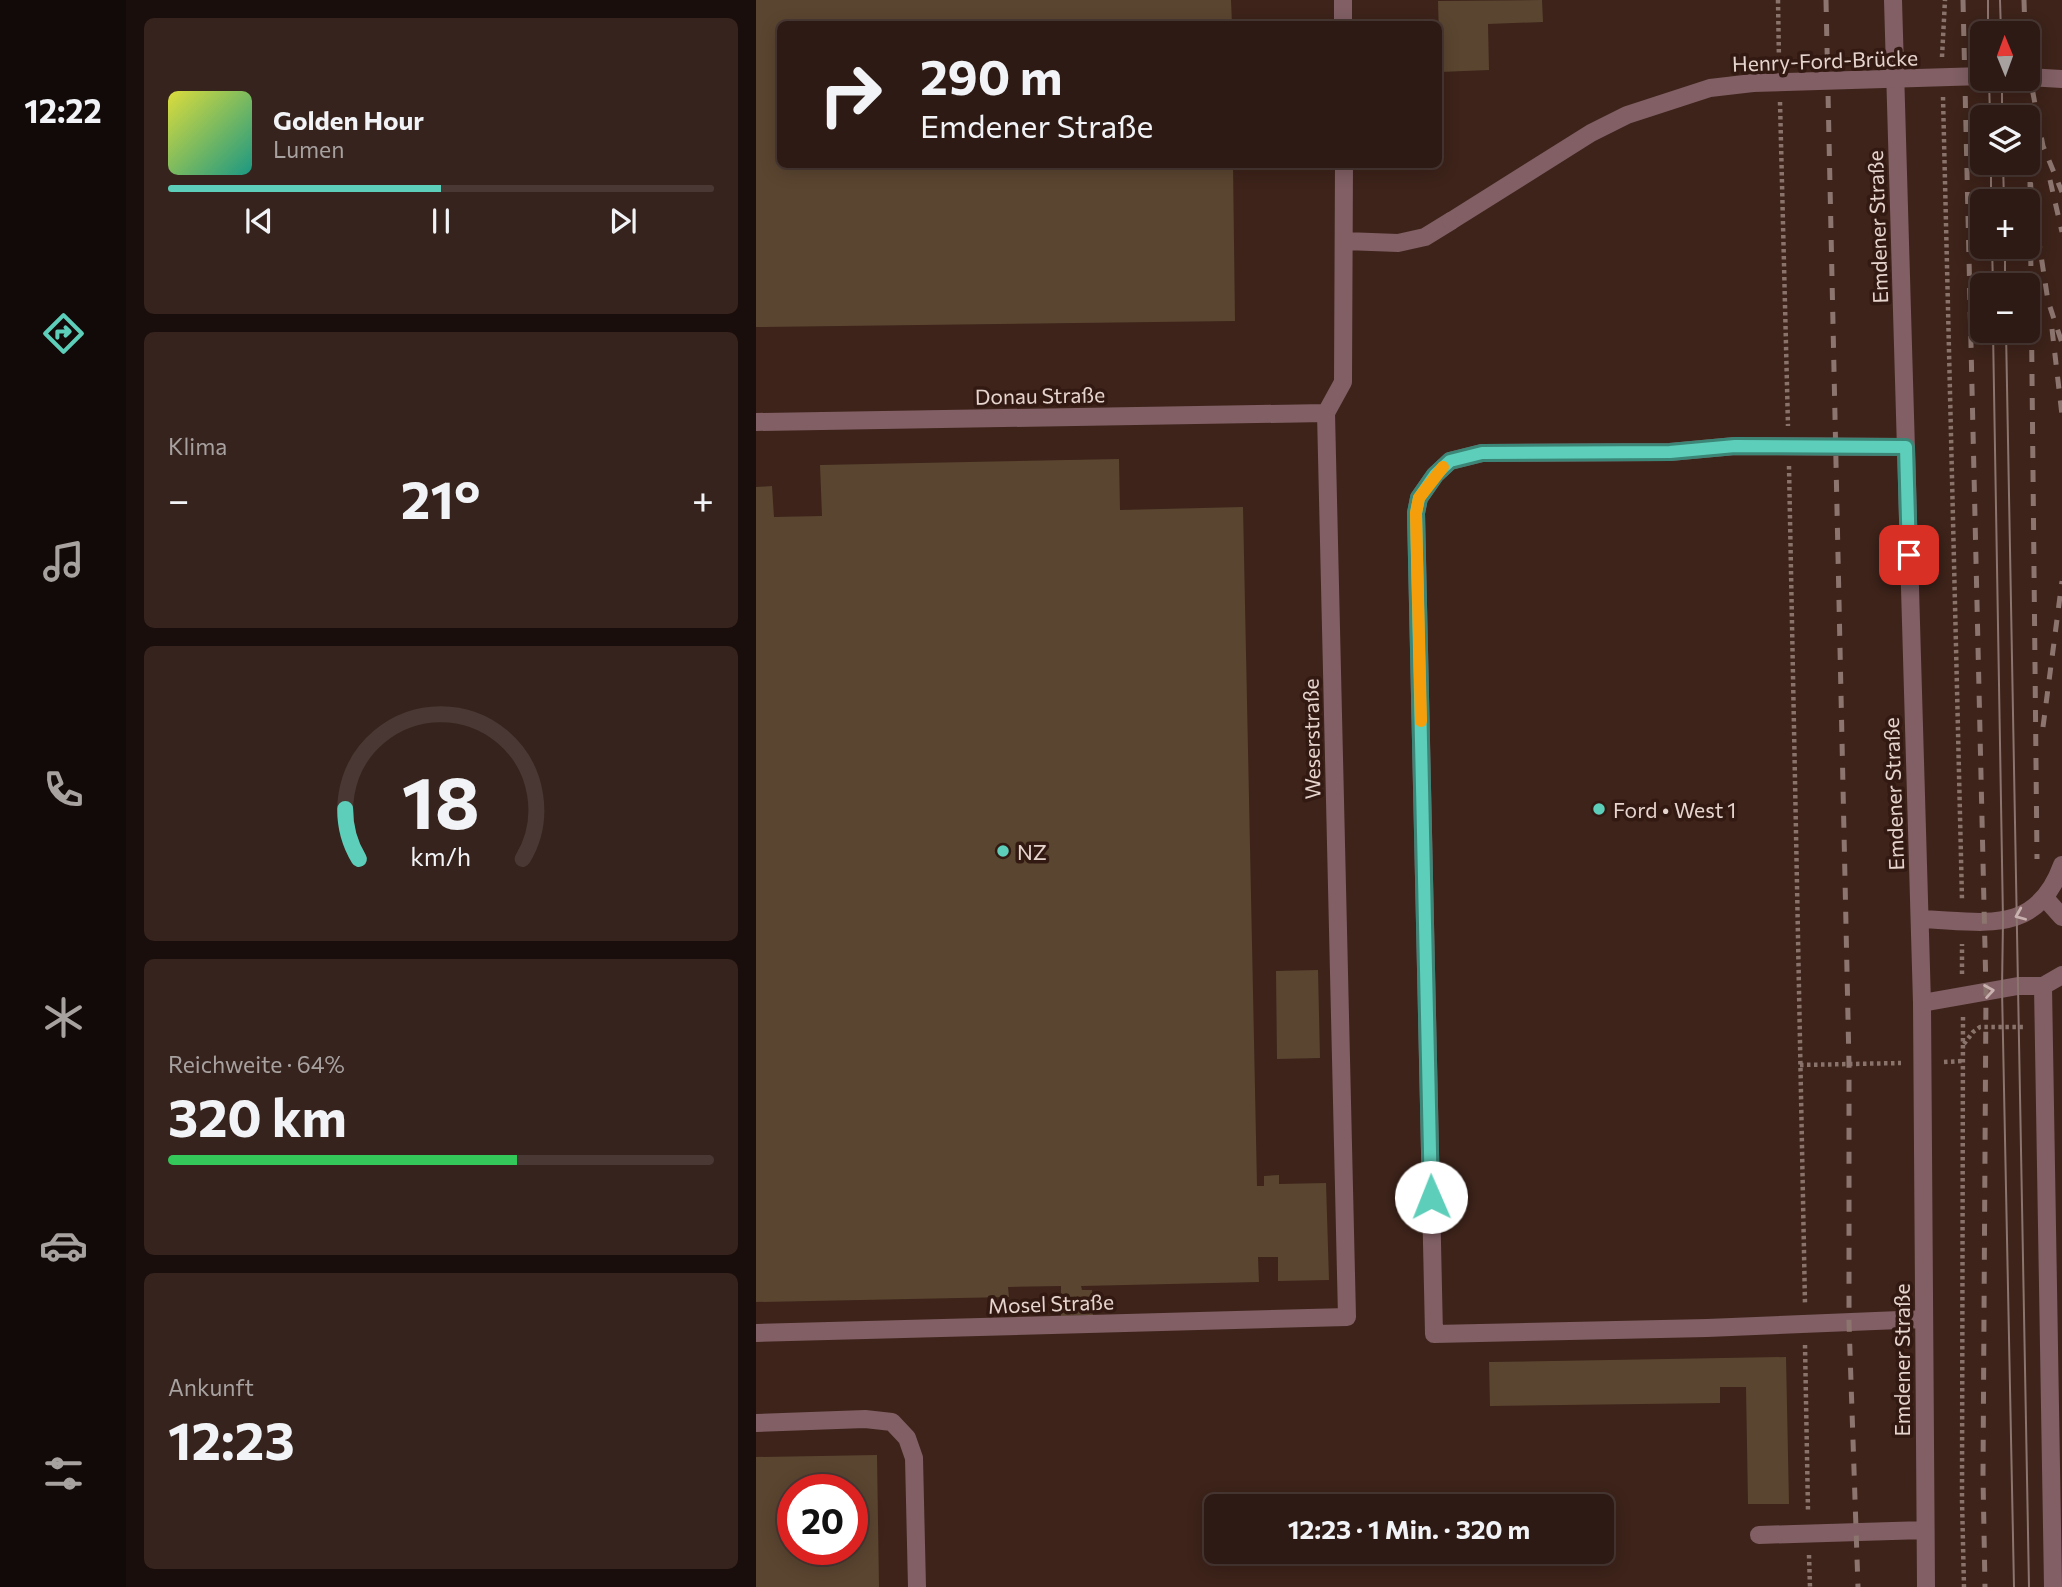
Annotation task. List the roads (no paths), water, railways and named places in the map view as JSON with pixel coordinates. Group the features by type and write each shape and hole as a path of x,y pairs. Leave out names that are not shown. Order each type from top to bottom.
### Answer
{"street":[{"path":"1343,0 1343,21"},
{"name":"Emdener Straße","path":"1893,0 1922,1003 1926,1587"},
{"name":"Henry-Ford-Brücke","path":"1345,241 1398,243 1425,237 1603,127 1627,115 1710,88 1753,83 1970,76"},
{"path":"2040,78 2062,79"},
{"path":"1326,413 1343,382 1344,168"},
{"name":"Donau Straße","path":"756,422 1326,413"},
{"name":"Weserstraße","path":"1326,413 1347,1317"},
{"path":"1906,447 1735,446 1670,452 1482,453 1450,461 1435,475 1419,498 1416,513 1434,1334 1924,1319"},
{"path":"1920,919 2016,919 2045,898 2056,882 2062,865"},
{"path":"2045,898 2062,917"},
{"path":"1922,1003 2018,986 2043,986 2062,975"},
{"path":"2043,986 2053,1587"},
{"name":"Mosel Straße","path":"756,1333 1347,1317"},
{"path":"756,1423 865,1419 892,1422 907,1438 914,1458 917,1587"},
{"path":"1759,1535 1925,1530"}],"tram line":[{"path":"1988,0 1988,21"},
{"path":"2000,0 2001,21"},
{"path":"1989,91 1990,105"},
{"path":"2002,91 2002,105"},
{"path":"1991,175 1991,189"},
{"path":"2003,175 2004,189"},
{"path":"1992,259 1993,273"},
{"path":"2005,259 2005,273"},
{"path":"1993,343 2014,1587"},
{"path":"2006,343 2029,1587"}],"railway":[{"path":"1826,0 1849,1064 1849,1323 1858,1587"},
{"path":"1963,0 1986,991 1983,1477 1985,1587"},
{"path":"2024,0 2025,21"},
{"path":"2033,91 2043,146 2062,192"},
{"path":"2030,175 2031,189"},
{"path":"2050,180 2062,232"},
{"path":"2030,182 2037,859"},
{"path":"2040,249 2048,301 2062,343"},
{"path":"2052,329 2062,415"},
{"path":"2043,727 2062,581"}],"place":[{"name":"Ford • West 1","path":"1599,809"},
{"name":"NZ","path":"1003,851"}]}
